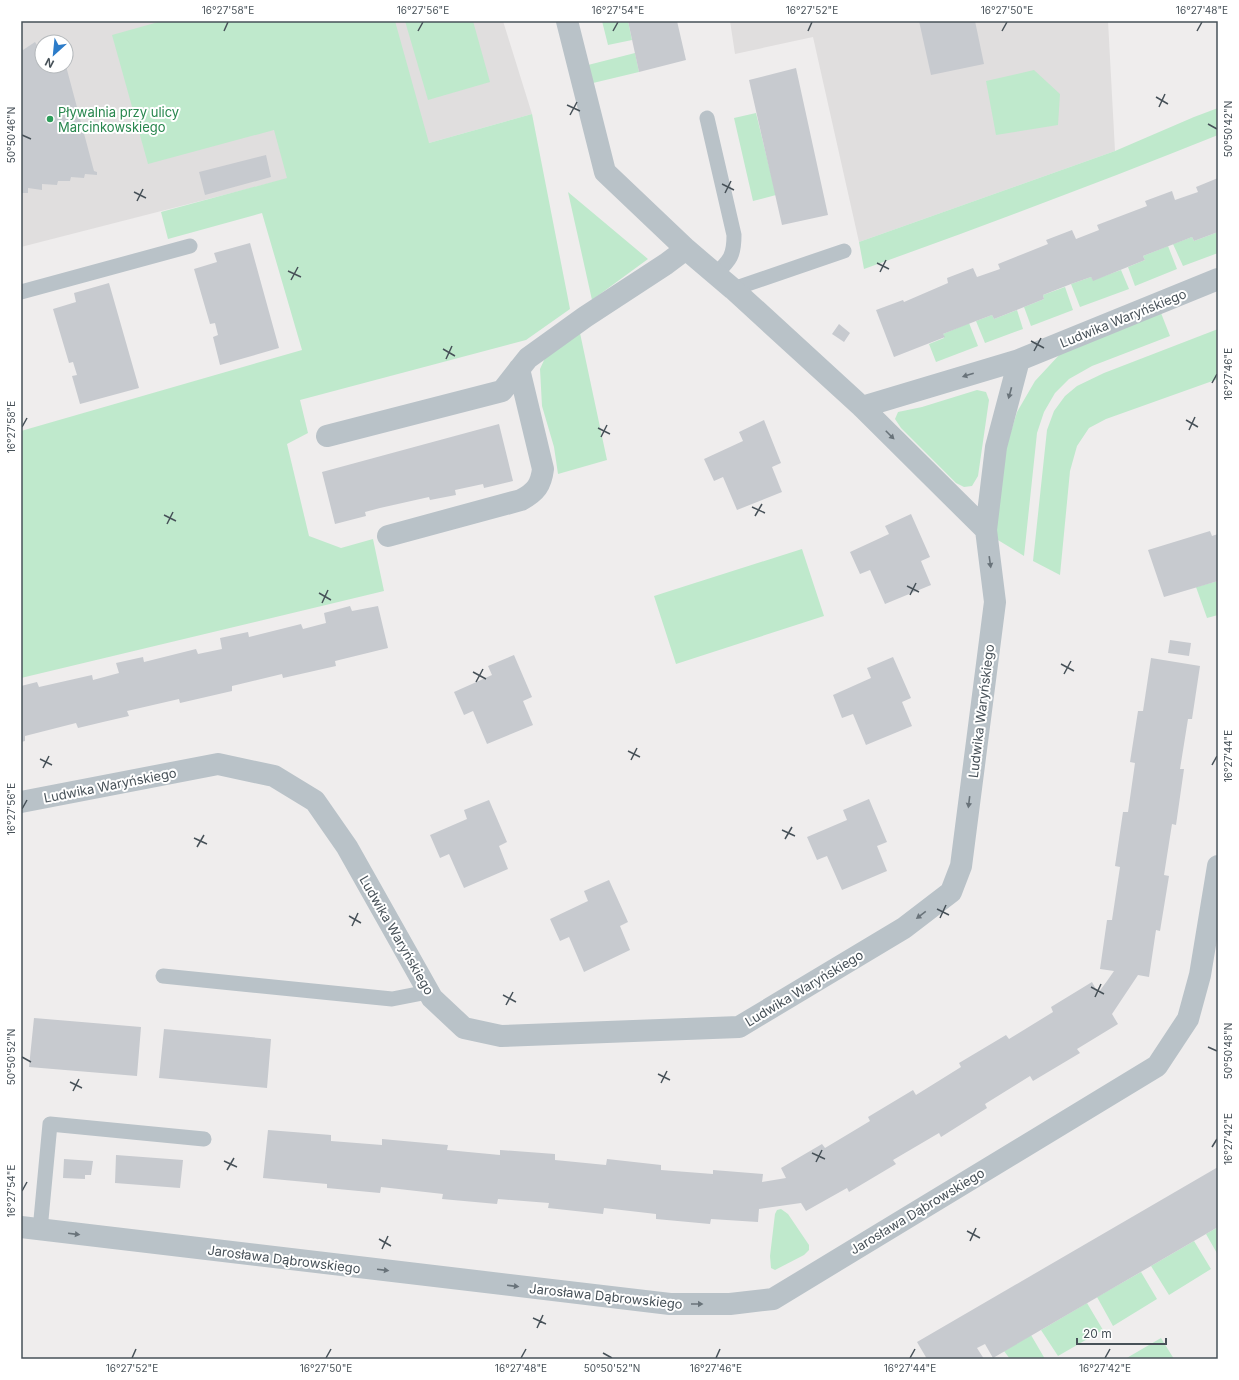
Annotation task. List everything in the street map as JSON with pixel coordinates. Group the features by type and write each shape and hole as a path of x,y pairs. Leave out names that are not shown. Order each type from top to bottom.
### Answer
{"street":[{"path":"567,21 605,172 686,249 733,289 862,407 986,530"},
{"path":"327,436 502,391 528,358 585,317 666,264 686,249"},
{"name":"Ludwika Waryńskiego","path":"21,802 218,764 274,776 315,801 347,847 428,992 432,998 464,1028 502,1036 739,1027 904,928 951,892 961,866 995,602 986,530 996,447 1019,360 1218,279"},
{"path":"862,407 1019,360"},
{"path":"388,536 521,500 530,495 537,488 542,479 543,469 519,369"},
{"name":"Jarosława Dąbrowskiego","path":"31,1228 670,1304 730,1304 773,1298 1157,1066 1188,1019 1200,975 1218,866"}],"lane":[{"path":"707,118 734,234 734,248 729,261 716,274"},
{"path":"21,292 190,246"},
{"path":"733,289 844,251"},
{"path":"163,976 392,999 428,992"},
{"path":"31,1228 50,1124 204,1139"}],"shaded area":[{"path":"21,21 503,21 532,114 429,143 437,172 286,179 21,247"},
{"path":"730,21 1108,21 1115,151 859,242 813,37 735,54"}],"green space":[{"path":"162,21 395,21 429,143 532,114 570,309 526,340 300,400 308,433 287,444 309,536 341,548 373,539 384,591 21,678 21,431 302,350 262,213 168,239 161,212 287,178 274,130 148,164 112,35"},
{"path":"405,21 473,21 490,82 428,100"},
{"path":"602,21 628,21 632,40 608,45"},
{"path":"635,53 639,72 593,83 588,65"},
{"path":"1034,70 1060,94 1058,125 996,135 986,81"},
{"path":"1218,108 1218,135 1042,204 864,269 859,242 1115,151"},
{"path":"756,113 776,195 753,201 734,118"},
{"path":"568,192 648,259 592,300"},
{"path":"1218,232 1218,253 1183,266 1173,244 1192,237 1194,241"},
{"path":"1168,246 1177,269 1135,286 1128,267 1145,260 1143,256"},
{"path":"1121,270 1129,289 1080,307 1071,284 1091,277 1093,280"},
{"path":"1065,287 1073,310 1031,326 1024,307 1044,299 1043,295"},
{"path":"1017,310 1023,329 985,343 976,321 992,315 994,319"},
{"path":"1161,313 1170,336 1092,366 1069,379 1055,393 1044,412 1037,433 1024,556 993,537 1002,460 1017,412 1035,381 1061,353"},
{"path":"969,323 978,346 936,362 929,344 944,338 943,334"},
{"path":"1218,329 1218,379 1106,419 1089,428 1077,446 1070,471 1060,575 1033,561 1047,430 1054,411 1065,396 1077,386 1104,373"},
{"path":"580,333 607,460 558,474 554,447 542,406 540,369 545,358"},
{"path":"977,390 986,392 989,400 978,476 972,486 964,487 956,483 901,428 895,419 898,412 922,407"},
{"path":"802,549 824,616 676,664 654,596"},
{"path":"1218,581 1218,615 1207,618 1196,587"},
{"path":"781,1209 788,1214 809,1245 809,1250 804,1255 775,1270 771,1268 770,1256 775,1214 777,1210"},
{"path":"1218,1227 1218,1255 1206,1234"},
{"path":"1194,1241 1211,1269 1169,1295 1151,1266"},
{"path":"1141,1272 1157,1299 1113,1326 1097,1297"},
{"path":"1087,1303 1103,1330 1058,1356 1041,1330"},
{"path":"1031,1335 1045,1359 1010,1359 1004,1351"},
{"path":"1161,1338 1174,1359 1125,1359"}],"building":[{"path":"628,21 677,21 686,60 639,72"},
{"path":"919,21 975,21 984,64 931,75"},
{"name":"Pływalnia przy ulicy Marcinkowskiego","path":"34,43 34,74 68,74 94,171 97,172 97,175 85,174 84,178 71,177 70,181 58,181 57,185 42,184 42,190 28,188 28,193 21,193 21,47 23,50"},
{"path":"796,68 828,215 782,225 749,80"},
{"path":"266,155 271,177 205,195 199,172"},
{"path":"1218,178 1218,232 1194,241 1192,237 1143,256 1145,260 1093,281 1091,277 1071,284 1043,295 1044,299 994,319 992,315 976,321 943,334 945,337 894,357 876,310 903,300 904,302 948,283 947,278 973,268 977,277 1000,269 998,264 1048,244 1046,240 1072,230 1076,239 1099,230 1097,225 1147,206 1145,201 1172,191 1175,200 1198,192 1196,187"},
{"path":"250,243 279,348 220,365 213,337 218,335 215,323 210,324 194,269 217,262 214,253"},
{"path":"109,283 139,388 80,404 72,376 77,375 73,362 69,363 53,309 76,302 74,293"},
{"path":"839,324 850,333 844,342 832,334"},
{"path":"764,420 781,463 772,467 782,492 737,510 723,477 714,481 704,459 743,441 739,432"},
{"path":"499,424 513,481 484,488 483,484 455,490 456,495 430,500 429,497 380,508 365,512 366,516 335,524 322,472"},
{"path":"911,514 930,557 921,561 931,585 885,604 870,570 860,574 850,552 889,534 885,526"},
{"path":"1210,531 1212,536 1218,534 1218,581 1164,597 1148,550"},
{"path":"350,606 352,611 378,606 388,648 335,661 336,666 283,678 282,674 232,686 232,691 180,703 179,699 127,711 129,716 78,728 76,723 25,736 25,741 21,742 21,686 37,682 39,687 92,675 93,680 119,673 116,663 143,657 144,662 196,649 198,654 222,649 220,638 248,632 249,637 301,624 303,629 326,623 324,613"},
{"path":"1170,640 1191,643 1189,656 1168,653"},
{"path":"514,655 532,697 523,701 533,725 487,744 473,711 464,715 454,692 492,675 488,666"},
{"path":"893,657 911,698 902,702 912,726 866,745 853,714 842,718 833,695 871,678 867,668"},
{"path":"1151,658 1200,666 1192,719 1188,719 1180,769 1184,769 1176,825 1172,824 1164,875 1169,876 1160,931 1156,930 1149,977 1138,975 1112,1014 1118,1024 1077,1049 1080,1053 1033,1081 1030,1076 985,1104 987,1108 941,1137 939,1133 893,1160 896,1164 849,1192 847,1188 806,1211 801,1203 759,1209 758,1222 711,1219 710,1224 656,1219 656,1214 604,1208 603,1214 548,1208 549,1203 498,1199 497,1204 442,1199 443,1194 381,1187 380,1193 327,1188 327,1184 263,1178 268,1130 331,1135 331,1141 382,1145 382,1139 448,1145 447,1150 500,1155 500,1150 555,1154 555,1160 606,1165 607,1159 661,1165 661,1170 713,1174 713,1170 763,1174 762,1182 786,1178 781,1168 822,1144 825,1148 870,1121 868,1117 913,1090 916,1095 961,1067 959,1063 1006,1035 1009,1039 1053,1012 1051,1007 1092,982 1098,993 1107,981 1114,971 1100,969 1107,920 1112,920 1120,867 1115,866 1123,812 1128,812 1135,763 1130,762 1138,711 1143,711"},
{"path":"869,799 887,842 877,846 887,871 842,890 827,856 817,860 807,837 847,820 843,810"},
{"path":"489,800 507,842 499,846 508,869 464,888 449,854 440,858 430,835 467,819 464,810"},
{"path":"609,880 628,922 620,926 630,950 584,972 569,937 560,941 550,919 588,901 584,891"},
{"path":"34,1018 141,1027 137,1076 29,1067"},
{"path":"164,1029 271,1039 267,1088 159,1078"},
{"path":"116,1155 183,1160 180,1188 115,1183"},
{"path":"64,1159 93,1161 91,1175 85,1175 85,1179 63,1178"},
{"path":"1218,1167 1218,1227 993,1358 985,1344 977,1348 984,1359 927,1359 917,1342"}],"place":[{"name":"Pływalnia przy ulicy Marcinkowskiego","path":"50,119"}]}
